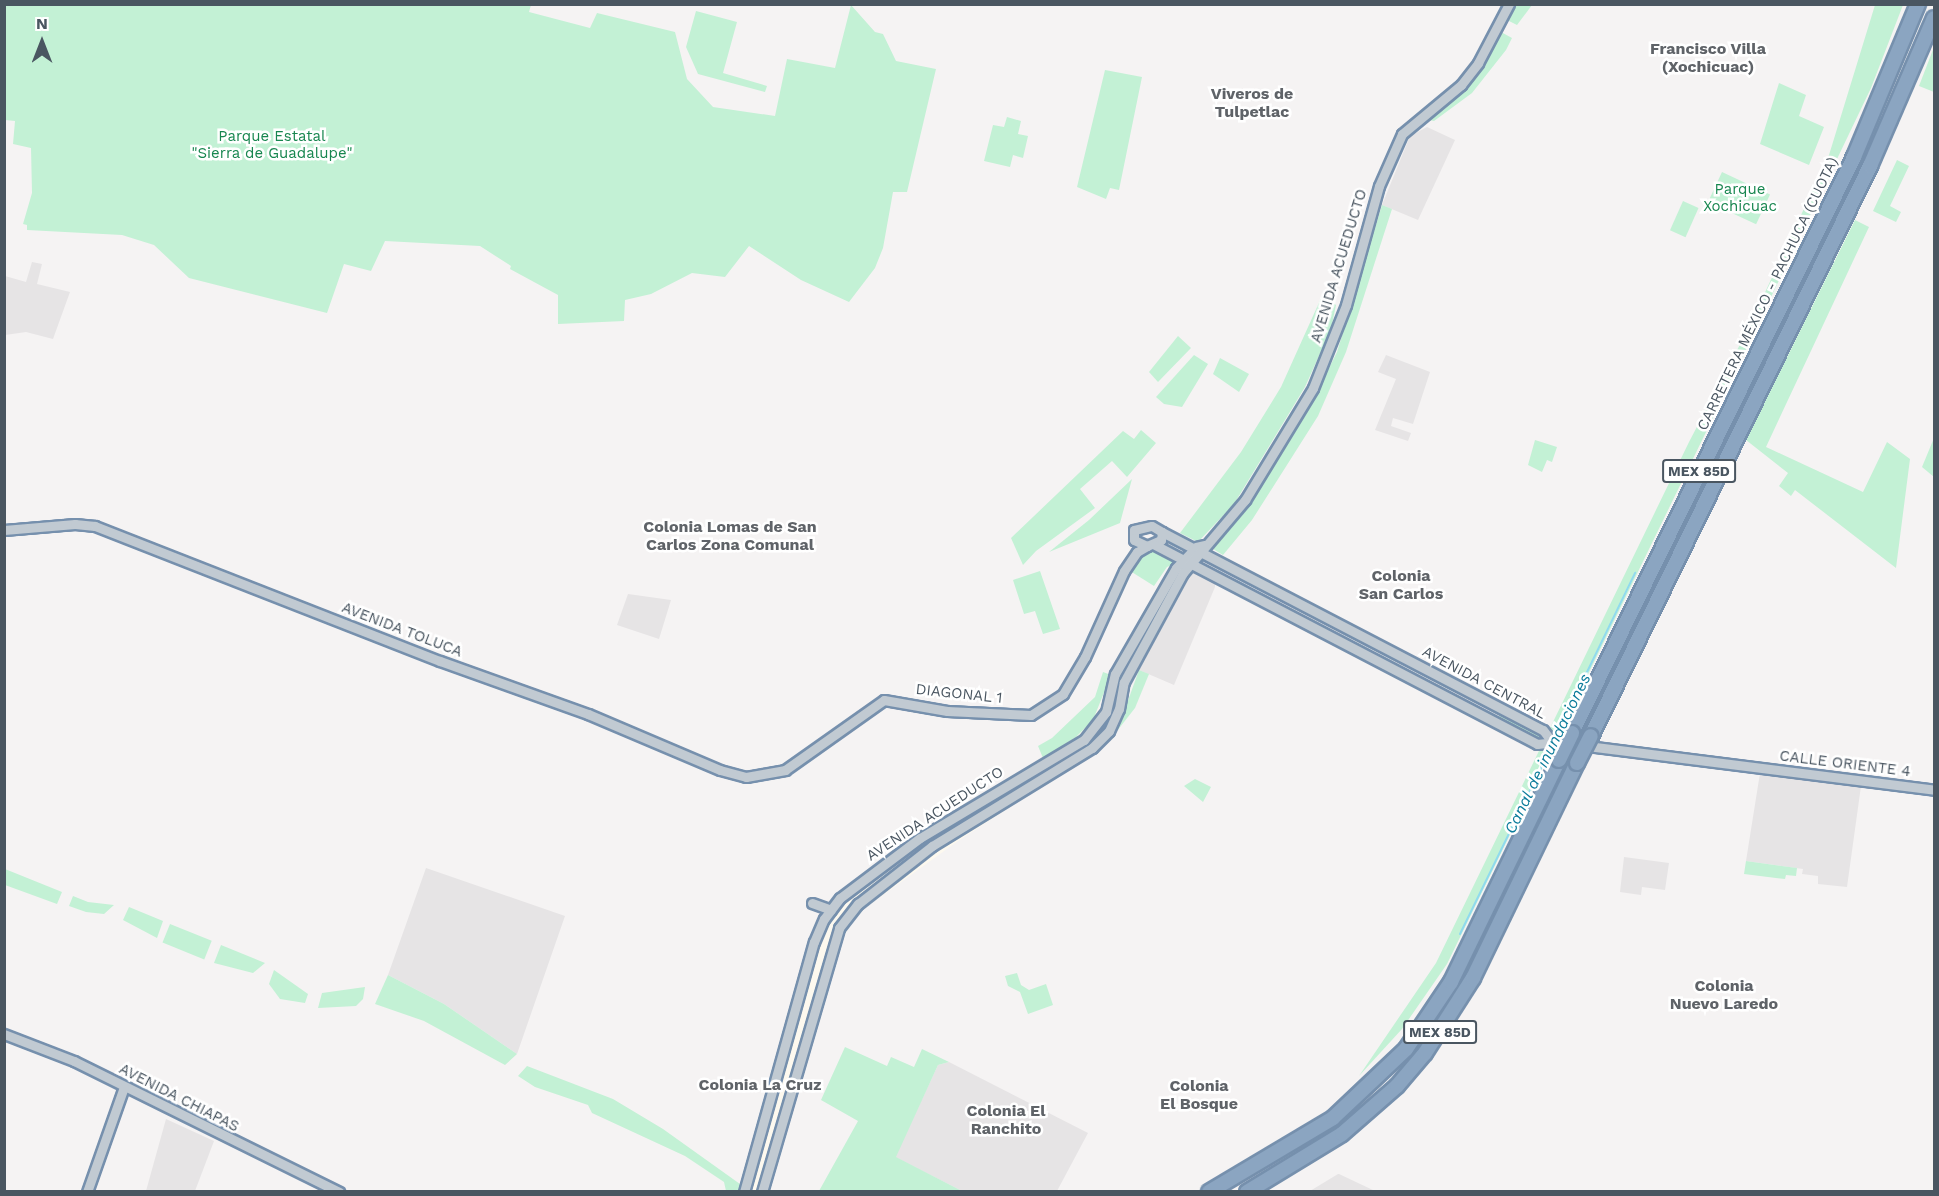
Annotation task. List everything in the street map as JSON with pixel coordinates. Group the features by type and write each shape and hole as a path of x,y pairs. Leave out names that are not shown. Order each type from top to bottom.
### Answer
{"highway":[{"name":"CARRETERA MÉXICO - PACHUCA (CUOTA)","path":"1209,1191 1292,1146 1333,1118 1384,1072 1425,1023 1465,952 1828,210 1878,105 1918,4"},
{"name":"MEX 85D","path":"1247,1191 1295,1165 1342,1134 1397,1086 1444,1027 1475,974 1577,763 1594,742 1855,195 1935,18"}],"street":[{"name":"AVENIDA ACUEDUCTO","path":"744,1191 783,1062 814,942 831,910 861,881 920,838 1084,740 1106,712 1115,674 1176,568 1189,560 1226,526 1245,500 1313,388 1346,304 1379,186 1402,134 1461,85 1478,63 1509,4"},
{"name":"AVENIDA TOLUCA","path":"4,530 75,524 95,526 440,661 588,714 720,770 746,777 785,770 884,700"},
{"name":"AVENIDA CENTRAL","path":"1152,526 1201,548 1544,730 1552,742 1537,744 1189,560 1134,540 1134,530 1138,527 1152,526"},
{"path":"1124,571 1137,552 1161,540 1162,532"},
{"path":"1124,571 1134,540"},
{"name":"AVENIDA ACUEDUCTO","path":"762,1191 830,954 848,915 932,846 1092,748 1109,731 1119,709 1124,682 1189,560"},
{"name":"DIAGONAL 1","path":"884,700 948,711 1031,715 1063,694 1085,657 1124,571"},
{"name":"CALLE ORIENTE 4","path":"1552,742 1594,742 1751,767 1935,790"},
{"path":"812,903 831,910"},
{"name":"AVENIDA CHIAPAS","path":"4,1034 74,1061 339,1191"},
{"path":"87,1191 124,1087"}],"shaded area":[{"path":"1427,127 1455,140 1418,220 1382,205 1410,136"},
{"path":"32,262 42,264 37,284 70,292 53,339 26,332 5,335 5,276 26,282"},
{"path":"1386,355 1430,372 1413,424 1393,418 1391,426 1411,433 1408,441 1375,430 1396,379 1378,372"},
{"path":"1192,568 1215,579 1215,587 1174,685 1139,670"},
{"path":"1157,587 1175,597 1136,671 1117,731 1098,750 958,841 865,908 850,926 836,951 769,1191 738,1192 807,946 821,915 906,844 1076,737 1102,705 1111,675"},
{"path":"628,594 671,600 659,639 617,625"},
{"path":"1760,773 1861,786 1847,887 1818,884 1818,876 1802,874 1803,869 1746,861"},
{"path":"1624,857 1669,863 1665,890 1642,887 1641,895 1620,892"},
{"path":"426,868 565,916 517,1054 444,1004 388,975"},
{"path":"949,1062 1088,1133 1057,1191 962,1191 895,1157 938,1065"},
{"path":"166,1119 214,1141 195,1191 146,1191"},
{"path":"1339,1174 1375,1191 1310,1191"}],"green space":[{"name":"Parque Estatal \"Sierra de Guadalupe\"","path":"5,5 531,5 529,12 590,28 597,13 675,32 687,79 713,107 775,116 787,59 835,68 851,5 875,32 883,34 896,61 936,69 907,192 893,192 883,248 875,268 849,302 801,280 749,246 725,277 692,273 651,294 625,300 624,321 558,324 558,295 510,269 511,266 480,246 385,241 371,271 344,264 327,313 189,278 154,245 122,235 27,230 27,225 23,224 32,193 31,148 13,144 15,121 5,120"},
{"path":"1517,5 1532,5 1517,25 1507,20"},
{"path":"1875,5 1903,5 1871,88 1726,391 1447,964 1402,1029 1359,1076 1436,963 1689,442 1747,331 1829,155"},
{"path":"696,11 737,22 723,73 767,86 765,92 698,74 686,47"},
{"path":"1501,32 1512,38 1506,50 1472,93 1434,121 1424,119 1464,86 1485,62"},
{"path":"1934,47 1934,92 1919,86"},
{"path":"1105,70 1142,77 1119,190 1110,188 1106,199 1077,187"},
{"path":"1779,83 1806,95 1799,116 1824,127 1809,165 1760,144"},
{"path":"1007,117 1021,121 1018,134 1028,136 1023,158 1013,155 1010,167 984,161 993,125 1004,127"},
{"path":"1897,160 1909,166 1890,206 1901,212 1896,222 1873,211"},
{"name":"Parque Xochicuac","path":"1722,172 1770,194 1756,224 1708,202"},
{"path":"1683,201 1699,208 1686,237 1670,230"},
{"path":"1382,205 1392,209 1346,352 1318,416 1252,520 1223,555 1213,549 1251,504 1311,404 1337,352"},
{"path":"1855,220 1869,227 1766,447 1863,492 1887,442 1910,459 1896,568 1795,490 1791,496 1779,486 1788,473 1746,440"},
{"path":"1322,296 1336,305 1331,329 1305,387 1234,504 1198,542 1180,533 1241,452 1281,387"},
{"path":"1178,336 1191,348 1158,382 1149,372"},
{"path":"1194,355 1208,364 1182,407 1164,404 1156,397"},
{"path":"1220,358 1249,374 1239,392 1213,374"},
{"path":"1141,430 1156,443 1127,477 1112,461 1080,489 1095,508 1036,551 1023,565 1011,538 1123,431 1134,439"},
{"path":"1934,438 1934,477 1922,467"},
{"path":"1535,440 1557,447 1552,462 1547,460 1542,472 1528,465"},
{"path":"1132,479 1120,523 1049,552 1089,520"},
{"path":"1156,551 1179,562 1167,567 1154,586 1127,569 1136,555"},
{"path":"1040,571 1060,629 1043,634 1035,611 1024,614 1013,580"},
{"path":"1139,670 1149,674 1135,708 1117,731"},
{"path":"1103,672 1111,675 1093,720 1076,737 1043,758 1038,746 1052,738 1095,697"},
{"path":"1501,714 1539,734 1539,738 1497,719"},
{"path":"1195,779 1211,787 1203,802 1184,786"},
{"path":"1746,861 1797,868 1796,876 1786,875 1785,879 1744,874"},
{"path":"5,869 62,892 57,904 5,885"},
{"path":"73,896 88,902 114,905 104,914 86,912 69,906"},
{"path":"129,907 163,921 157,938 123,920"},
{"path":"170,924 212,941 204,959 163,943"},
{"path":"221,945 265,963 253,973 214,963"},
{"path":"274,970 308,994 305,1003 280,999 269,984"},
{"path":"1017,973 1021,985 1029,990 1046,984 1053,1005 1028,1014 1020,992 1008,986 1005,976"},
{"path":"388,975 444,1004 517,1054 505,1065 424,1021 375,1004"},
{"path":"365,987 363,999 356,1006 318,1008 322,993"},
{"path":"845,1047 887,1066 891,1057 914,1067 922,1049 949,1062 938,1065 896,1157 962,1191 819,1191 858,1121 821,1100"},
{"path":"527,1066 613,1099 663,1129 740,1184 738,1191 726,1191 724,1182 685,1156 592,1113 588,1105 535,1087 518,1076"}],"waterway":[{"name":"Canal de inundaciones","path":"1554,740 1635,573"},
{"name":"Canal de inundaciones","path":"1460,934 1552,745"}],"district":[{"name":"Francisco Villa (Xochicuac)","path":"1708,58"},
{"name":"Viveros de Tulpetlac","path":"1252,103"},
{"name":"Colonia Lomas de San Carlos Zona Comunal","path":"730,536"},
{"name":"Colonia San Carlos","path":"1401,585"},
{"name":"Colonia Nuevo Laredo","path":"1724,995"},
{"name":"Colonia La Cruz","path":"760,1085"},
{"name":"Colonia El Bosque","path":"1199,1095"},
{"name":"Colonia El Ranchito","path":"1006,1120"}]}
